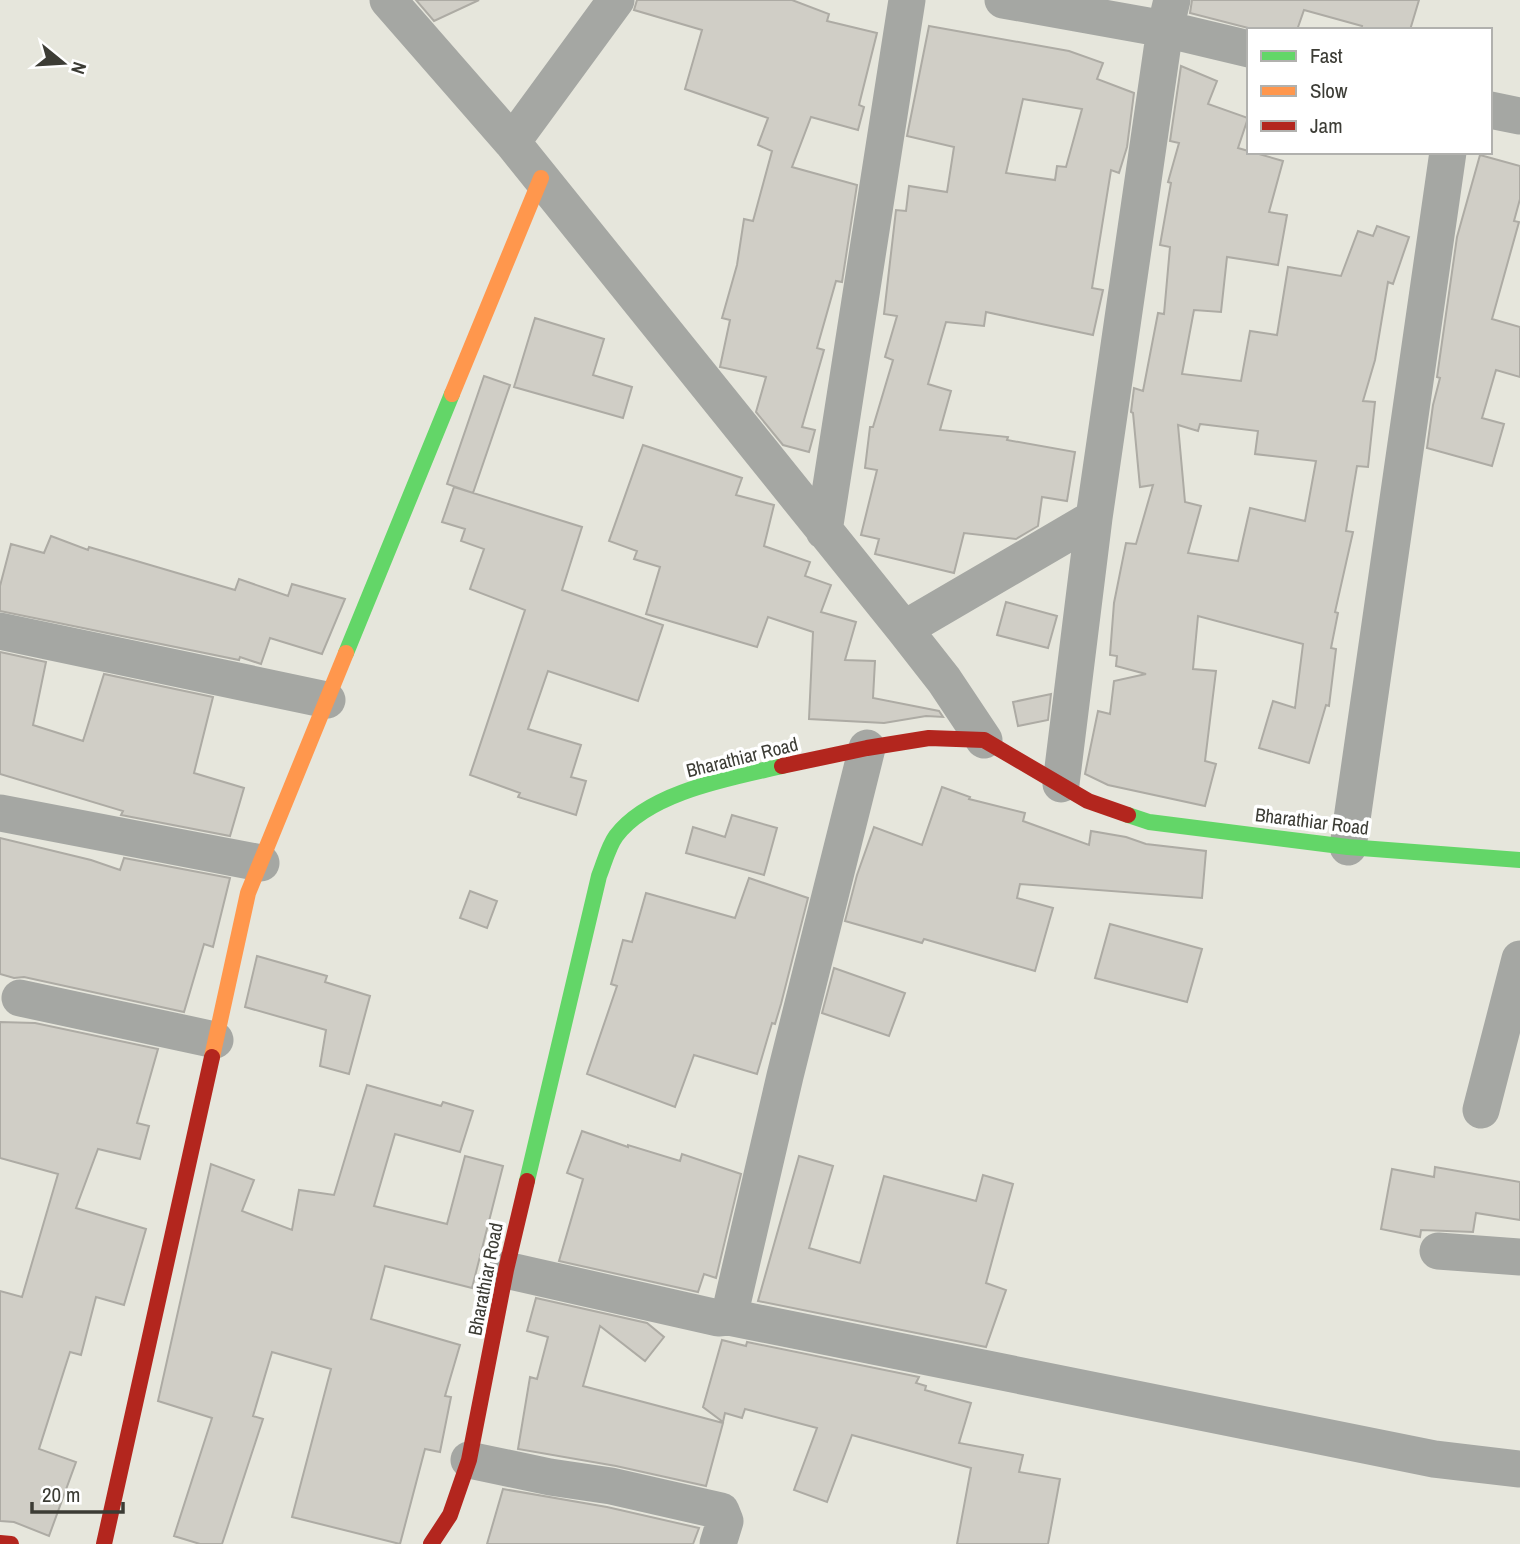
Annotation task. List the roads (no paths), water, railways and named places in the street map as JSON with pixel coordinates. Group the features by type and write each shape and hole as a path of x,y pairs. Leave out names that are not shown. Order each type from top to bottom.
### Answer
{"main road":[{"path":"104,1544 248,894 541,178"},
{"name":"Bharathiar Road","path":"430,1544 450,1515 469,1460 506,1270 599,876 614,838 636,814 715,781 867,748 929,738 984,740 1088,801 1149,822 1348,847 1520,860"},
{"path":"0,1543 11,1544"}],"street":[{"path":"387,0 512,142 904,629 944,680 984,740"},
{"path":"512,142 616,0"},
{"path":"824,531 907,0"},
{"path":"1003,0 1169,14 1247,48"},
{"path":"1061,784 1094,518 1169,14"},
{"path":"1492,110 1520,116"},
{"path":"1348,847 1448,154"},
{"path":"904,629 1094,518"},
{"path":"0,631 327,700"},
{"path":"729,1317 785,1076 867,748"},
{"path":"0,813 261,863"},
{"path":"1481,1110 1520,959"},
{"path":"20,998 215,1040"},
{"path":"1438,1251 1520,1257"},
{"path":"506,1270 718,1318 729,1317 1434,1459 1520,1469"},
{"path":"469,1460 550,1477 611,1486 721,1511 725,1521 718,1544"}]}
